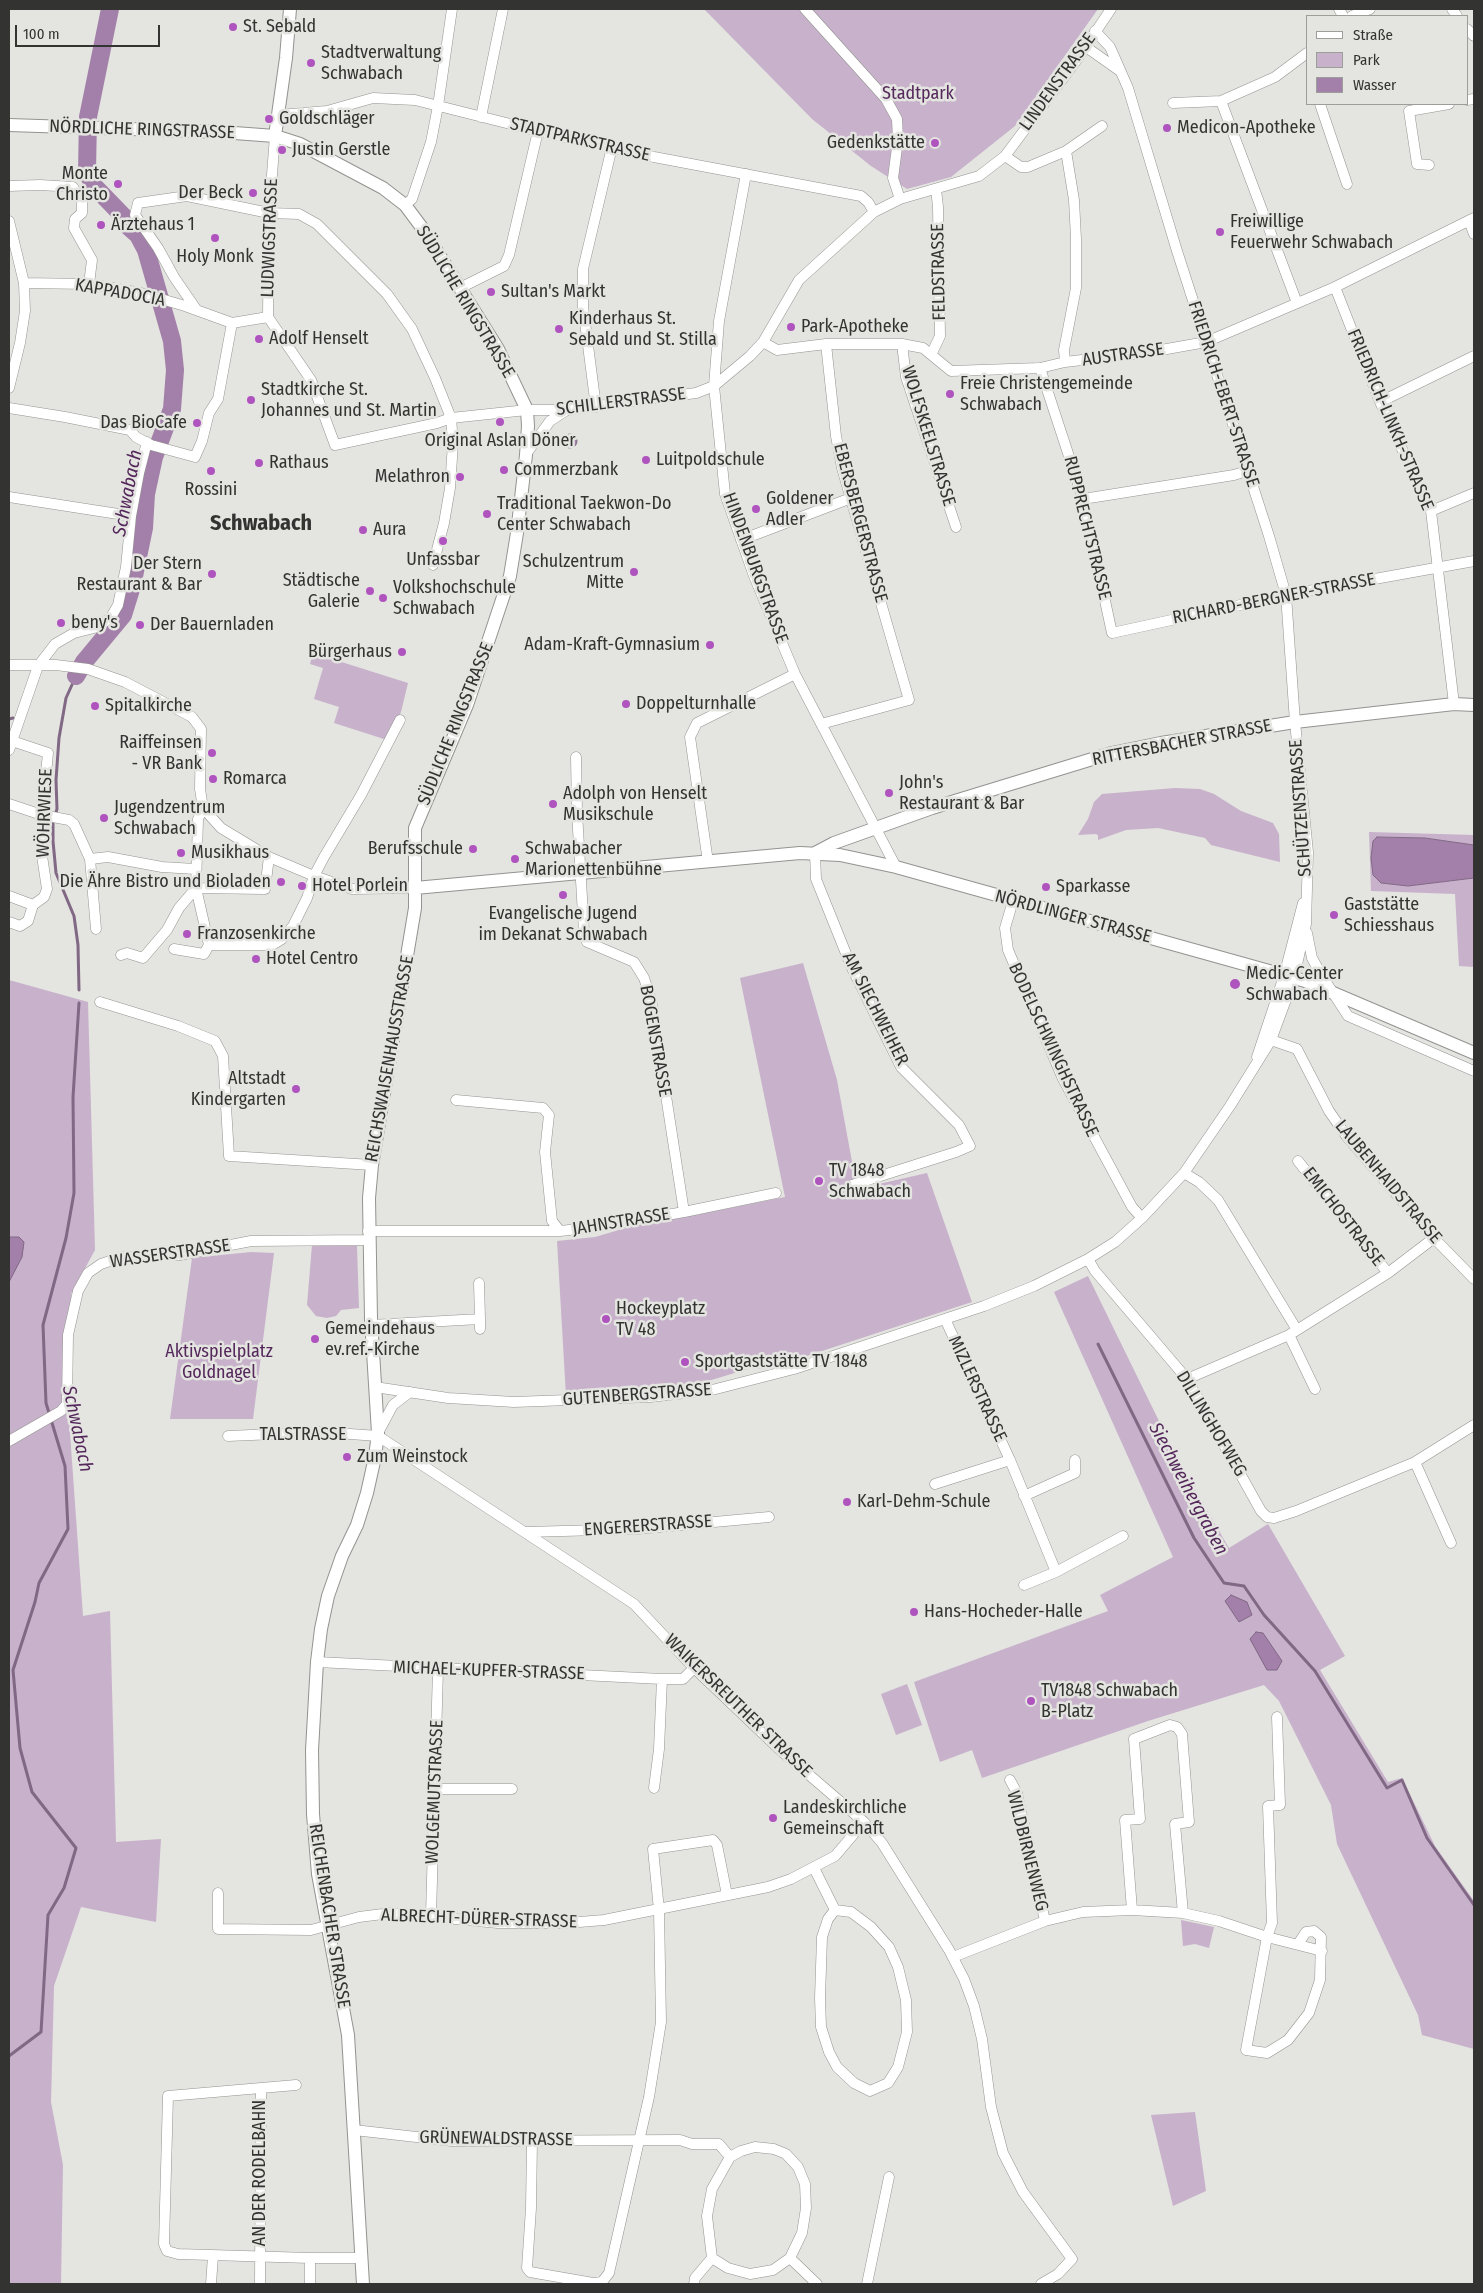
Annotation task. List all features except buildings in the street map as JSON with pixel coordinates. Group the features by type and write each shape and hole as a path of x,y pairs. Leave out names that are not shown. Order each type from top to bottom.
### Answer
{"main road":[{"name":"LUDWIGSTRASSE","path":"274,136 279,116 290,9"},
{"name":"NÖRDLICHE RINGSTRASSE","path":"9,125 274,136"},
{"name":"SÜDLICHE RINGSTRASSE","path":"274,136 300,144 383,188 405,205 423,229 498,349 527,410 526,454 518,533 510,576 467,705 415,828 416,888"},
{"name":"RITTERSBACHER STRASSE","path":"815,853 834,843 932,808 1112,753 1161,743 1295,722 1454,704 1474,705"},
{"path":"416,888 581,872 815,853"},
{"name":"NÖRDLINGER STRASSE","path":"815,853 840,855 896,867 1288,977 1330,991 1474,1053"},
{"name":"REICHSWAISENHAUSSTRASSE","path":"378,1434 368,1236 372,1165 416,908 416,888"},
{"name":"REICHENBACHER STRASSE","path":"363,2284 348,2035 318,1874 313,1814 312,1750 320,1629 328,1596 342,1556 357,1525 367,1493 374,1464 378,1434"}],"street":[{"path":"405,205 412,199 431,142 452,9"},
{"path":"481,117 502,9"},
{"path":"805,9 886,98 897,118 898,140 893,178 900,199"},
{"name":"LINDENSTRASSE","path":"1005,156 1086,48 1111,9"},
{"path":"1355,15 1370,9"},
{"name":"FRIEDRICH-EBERT-STRASSE","path":"1096,31 1110,47 1135,110 1177,251 1269,536 1286,595 1295,722"},
{"path":"1086,48 1121,72"},
{"path":"1173,103 1221,101 1275,77 1305,54"},
{"name":"STADTPARKSTRASSE","path":"279,116 327,112 373,98 415,100 538,131 612,147 861,196 868,202 874,212"},
{"path":"1221,101 1296,303"},
{"path":"1320,105 1347,184"},
{"path":"1428,165 1417,164 1409,112 1445,105"},
{"path":"714,386 750,356 762,342 799,280 874,212 900,199 979,176 1005,156 1021,167 1028,167 1066,151 1102,126"},
{"path":"460,288 504,266 509,254 538,131"},
{"name":"LUDWIGSTRASSE","path":"268,317 269,213 274,136"},
{"path":"596,406 583,307 583,269 612,147"},
{"path":"1065,362 1064,350 1076,288 1074,200 1066,151"},
{"name":"HINDENBURGSTRASSE","path":"746,174 719,321 714,386 725,494 754,576 795,674 896,867"},
{"path":"9,186 73,187 82,202 82,213 75,219 74,228 92,260 89,284"},
{"name":"FELDSTRASSE","path":"932,353 940,336 938,207 936,189"},
{"path":"196,309 184,294 158,248 135,215 138,203 187,196 269,213 299,214 317,224 387,294 412,329 451,418 450,488 444,523 432,565"},
{"name":"AUSTRASSE","path":"762,342 778,350 826,344 902,344 923,348 932,353 937,361 951,371 1040,368 1065,362 1150,352 1206,342 1335,287 1472,220 1474,234"},
{"path":"9,221 24,283 25,311 20,343 9,388"},
{"name":"KAPPADOCIA","path":"24,283 89,284 141,293 196,309 232,323"},
{"name":"FRIEDRICH-LINKH-STRASSE","path":"1335,287 1380,402 1430,511 1454,704"},
{"path":"9,408 130,430 136,437 149,444 168,451 195,457 202,441 209,413 218,399 232,323 268,317"},
{"name":"SCHILLERSTRASSE","path":"268,317 311,380 335,445 437,423 451,418 527,410 568,410 696,393 714,386"},
{"name":"EBERSBERGERSTRASSE","path":"821,724 909,700 842,468 836,436 826,344"},
{"name":"WOLFSKEELSTRASSE","path":"902,344 906,377 956,527"},
{"path":"1380,402 1474,356"},
{"name":"RUPPRECHTSTRASSE","path":"1040,368 1083,499 1112,633"},
{"path":"526,454 543,429 568,410"},
{"path":"10,745 38,666 55,644 64,637 98,626 111,617 118,605 126,567 132,516 149,444"},
{"path":"1083,499 1234,475 1247,471"},
{"path":"1430,511 1474,493"},
{"path":"9,497 132,516"},
{"path":"741,540 851,498"},
{"name":"RICHARD-BERGNER-STRASSE","path":"1112,633 1286,595 1474,561"},
{"path":"9,665 56,665 88,669 125,682 192,717 201,729 200,789 204,808 222,828 269,857 314,876 352,889 416,888"},
{"path":"708,862 690,737 697,723 795,674"},
{"path":"209,945 272,944 282,939 292,926 307,898 314,876 361,795 400,720"},
{"name":"SCHÜTZENSTRASSE","path":"1295,722 1308,852 1306,894 1307,938 1312,958 1330,991"},
{"name":"WÖHRWIESE","path":"9,922 20,926 28,922 33,905 44,897 47,889 42,856 48,753 10,745"},
{"path":"576,757 581,872"},
{"path":"9,804 74,824 81,835 90,859 96,929"},
{"path":"174,949 204,954 209,945 196,888 195,869 198,819 204,808"},
{"name":"AM SIECHWEIHER","path":"815,853 814,866 819,888 851,966 901,1067 959,1126 970,1146 852,1185"},
{"path":"90,859 108,857 162,867 195,869"},
{"path":"196,888 265,889 269,857"},
{"name":"BOGENSTRASSE","path":"581,872 584,932 587,942 634,962 644,978 651,999 684,1212"},
{"path":"121,954 127,953 143,958 168,930 180,908 196,888"},
{"name":"SCHÜTZENSTRASSE","path":"1288,977 1295,928 1306,894"},
{"path":"9,896 33,905"},
{"name":"BODELSCHWINGHSTRASSE","path":"1013,901 1005,928 1008,950 1063,1079 1132,1207 1142,1218"},
{"name":"SCHÜTZENSTRASSE","path":"1288,977 1306,924"},
{"path":"1256,1063 1260,1041 1288,977"},
{"name":"GUTENBERGSTRASSE","path":"375,1387 448,1398 514,1402 650,1397 712,1390 794,1369 945,1319 1034,1286 1088,1259 1115,1242 1142,1218 1184,1173 1230,1106 1271,1040 1288,977"},
{"path":"1330,991 1348,1016 1474,1071"},
{"path":"100,1002 192,1031 215,1041 223,1056 229,1156 372,1165"},
{"name":"LAUBENHAIDSTRASSE","path":"1271,1040 1297,1049 1329,1111 1347,1137 1434,1238 1474,1278"},
{"name":"JAHNSTRASSE","path":"456,1100 543,1108 548,1115 545,1152 552,1222 560,1231 597,1227 684,1212 776,1192"},
{"name":"EMICHOSTRASSE","path":"1298,1160 1388,1274"},
{"path":"1184,1173 1199,1182 1218,1200 1293,1332 1315,1389"},
{"path":"368,1236 560,1231"},
{"name":"WASSERSTRASSE","path":"9,1441 61,1412 67,1404 68,1335 78,1291 88,1273 101,1264 122,1257 180,1255 251,1241 368,1236"},
{"path":"1187,1379 1293,1332 1388,1274 1434,1238"},
{"name":"DILLINGHOFWEG","path":"1088,1259 1095,1271 1187,1379 1261,1510 1267,1517 1274,1518 1296,1511 1414,1462"},
{"path":"371,1325 480,1324 479,1284"},
{"name":"MIZLERSTRASSE","path":"945,1319 1010,1460 1056,1572"},
{"path":"378,1434 393,1405 410,1392"},
{"path":"1451,1542 1414,1462 1474,1425"},
{"name":"TALSTRASSE","path":"228,1436 322,1432 378,1434"},
{"name":"WAIKERSREUTHER STRASSE","path":"378,1434 634,1604 694,1668 779,1750 864,1822 882,1843 953,1957 974,2006 982,2039 991,2107 1003,2153 1023,2192 1072,2259 1058,2274 1041,2284"},
{"name":"MIZLERSTRASSE","path":"935,1484 1010,1460"},
{"path":"1024,1496 1074,1473 1075,1460"},
{"name":"ENGERERSTRASSE","path":"526,1532 637,1529 769,1517"},
{"path":"1024,1585 1056,1572 1123,1536"},
{"name":"MICHAEL-KUPFER-STRASSE","path":"317,1662 662,1679 684,1679 694,1668"},
{"name":"WOLGEMUTSTRASSE","path":"432,1915 438,1669"},
{"path":"654,1788 659,1749 662,1679"},
{"path":"1277,1716 1280,1805 1268,1806 1272,1923 1267,1936 1246,2050 1267,2053 1288,2040 1309,2013 1320,1980 1321,1937 1314,1931 1306,1932 1298,1944"},
{"path":"1132,1910 1125,1820 1140,1819 1134,1739 1170,1725 1177,1727 1182,1734 1189,1822 1176,1824 1183,1913"},
{"name":"WILDBIRNENWEG","path":"1010,1780 1017,1793 1045,1921"},
{"path":"436,1789 512,1789"},
{"name":"ALBRECHT-DÜRER-STRASSE","path":"329,1926 359,1918 391,1914 432,1915 498,1923 567,1923 604,1920 659,1910 768,1887 814,1868 835,1856 864,1822"},
{"path":"532,2141 531,2208 526,2268 530,2272 593,2284 602,2282 609,2273 649,2097 662,2022 659,1910 653,1849 713,1840 717,1845 727,1895"},
{"path":"814,1868 835,1910"},
{"path":"218,1893 218,1929 311,1930 329,1926"},
{"path":"835,1910 851,1912 871,1927 889,1947 898,1967 906,2000 907,2032 898,2067 888,2083 870,2091 854,2083 837,2067 829,2052 821,2027 822,1937 828,1919 835,1910"},
{"name":"WILDBIRNENWEG","path":"953,1957 1045,1921 1083,1912 1132,1910 1183,1913 1219,1921 1322,1951"},
{"name":"AN DER RODELBAHN","path":"213,2256 178,2254 167,2251 164,2244 168,2096 296,2085"},
{"name":"AN DER RODELBAHN","path":"260,2089 260,2284"},
{"name":"GRÜNEWALDSTRASSE","path":"354,2130 452,2142 680,2140 692,2144 719,2144 730,2157"},
{"path":"694,2284 695,2278 712,2258 707,2216 708,2202 718,2176 730,2157 741,2151 756,2147 774,2149 786,2154 798,2168 805,2184 806,2208 802,2233 790,2258 773,2270 750,2274 728,2268 712,2258"},
{"path":"867,2284 889,2177"},
{"path":"211,2284 213,2256 360,2258"},
{"path":"310,2258 310,2284"},
{"path":"790,2258 817,2284"}],"green space":[{"name":"Stadtpark","path":"704,9 1098,9 1015,126 951,177 907,189 871,166 812,119"},
{"path":"313,653 408,683 401,712 390,736 384,739 334,723 339,707 314,699 323,668 310,664"},
{"path":"1175,788 1200,789 1214,794 1241,811 1273,823 1279,834 1280,862 1211,845 1205,838 1158,828 1126,830 1098,840 1098,835 1095,834 1078,835 1088,819 1094,802 1102,794"},
{"path":"1369,832 1474,835 1474,845 1425,838 1377,837 1381,883 1408,886 1474,878 1474,967 1459,966 1455,894 1371,891"},
{"name":"TV 1848 Schwabach","path":"803,963 837,1080 857,1189 927,1173 972,1302 770,1368 748,1369 708,1381 653,1389 566,1396 557,1241 595,1237 646,1222 685,1217 785,1197 740,978"},
{"path":"9,980 88,1002 95,1250 71,1294 68,1405 83,1616 110,1611 116,1842 161,1839 156,1922 81,1907 54,1986 51,2102 63,2165 61,2284 9,2284"},
{"path":"312,1245 357,1246 359,1308 341,1310 336,1316 327,1318 316,1316 307,1305"},
{"name":"Aktivspielplatz Goldnagel","path":"251,1252 274,1253 253,1419 170,1419 192,1258"},
{"path":"1088,1276 1180,1464 1229,1548 1268,1524 1345,1656 1320,1670 1388,1782 1402,1778 1435,1846 1474,1901 1474,2049 1422,2035 1418,2015 1337,1844 1331,1805 1279,1701 1264,1685 1148,1721 982,1778 972,1750 940,1762 914,1682 1108,1611 1100,1595 1173,1557 1054,1292"},
{"path":"907,1684 922,1725 896,1735 881,1694"},
{"path":"1181,1920 1214,1927 1209,1948 1195,1944 1183,1946"},
{"path":"1195,2112 1206,2191 1173,2206 1151,2115"}],"water":[{"path":"567,434 573,434 577,441 573,448 567,448 563,444 563,438"},
{"path":"1377,837 1425,838 1474,845 1474,878 1408,886 1381,883 1373,875 1371,858 1373,841"},
{"path":"9,1237 19,1237 24,1242 22,1257 9,1282"},
{"path":"1231,1595 1247,1602 1252,1615 1239,1622 1225,1601"},
{"path":"1256,1632 1263,1633 1282,1661 1277,1670 1267,1670 1250,1639"}],"waterway":[{"name":"Schwabach","path":"76,676 84,662 123,615 132,586 144,528 146,494 154,457 172,409 175,370 172,341 146,250 138,235 129,227 127,220 94,186 87,172 88,117 110,9"},
{"name":"Schwabach","path":"76,676 66,698 59,738 56,780 57,809 53,822 53,841 56,873 74,916 78,945 79,990"},
{"path":"9,719 13,718"},
{"name":"Schwabach","path":"9,2056 41,2032 48,1915 64,1888 76,1848 32,1792 20,1748 13,1670 35,1602 39,1583 68,1529 65,1466 46,1403 43,1325 66,1238 74,1193 73,1097 79,1003"},
{"name":"Siechweihergraben","path":"1098,1344 1194,1538 1224,1583 1244,1586 1264,1615 1315,1671 1387,1788 1402,1780 1427,1838 1474,1905"}],"place":[{"name":"St. Sebald","path":"233,27"},
{"name":"Stadtverwaltung Schwabach","path":"311,63"},
{"name":"Goldschläger","path":"269,119"},
{"name":"Medicon-Apotheke","path":"1167,128"},
{"name":"Gedenkstätte","path":"935,143"},
{"name":"Justin Gerstle","path":"282,150"},
{"name":"Monte Christo","path":"118,184"},
{"name":"Der Beck","path":"253,193"},
{"name":"Ärztehaus 1","path":"101,225"},
{"name":"Freiwillige Feuerwehr Schwabach","path":"1220,232"},
{"name":"Holy Monk","path":"215,238"},
{"name":"Sultan's Markt","path":"491,292"},
{"name":"Park-Apotheke","path":"791,327"},
{"name":"Kinderhaus St. Sebald und St. Stilla","path":"559,329"},
{"name":"Adolf Henselt","path":"259,339"},
{"name":"Freie Christengemeinde Schwabach","path":"950,394"},
{"name":"Stadtkirche St. Johannes und St. Martin","path":"251,400"},
{"name":"Original Aslan Döner","path":"500,422"},
{"name":"Das BioCafe","path":"197,423"},
{"name":"Luitpoldschule","path":"646,460"},
{"name":"Rathaus","path":"259,463"},
{"name":"Commerzbank","path":"504,470"},
{"name":"Rossini","path":"211,471"},
{"name":"Melathron","path":"460,477"},
{"name":"Goldener Adler","path":"756,509"},
{"name":"Traditional Taekwon-Do Center Schwabach","path":"487,514"},
{"name":"Aura","path":"363,530"},
{"name":"Unfassbar","path":"443,541"},
{"name":"Schulzentrum Mitte","path":"634,572"},
{"name":"Der Stern Restaurant & Bar","path":"212,574"},
{"name":"Städtische Galerie","path":"370,591"},
{"name":"Volkshochschule Schwabach","path":"383,598"},
{"name":"beny's","path":"61,623"},
{"name":"Der Bauernladen","path":"140,625"},
{"name":"Adam-Kraft-Gymnasium","path":"710,645"},
{"name":"Bürgerhaus","path":"402,652"},
{"name":"Doppelturnhalle","path":"626,704"},
{"name":"Spitalkirche","path":"95,706"},
{"name":"Raiffeinsen - VR Bank","path":"212,753"},
{"name":"Romarca","path":"213,779"},
{"name":"John's Restaurant & Bar","path":"889,793"},
{"name":"Adolph von Henselt Musikschule","path":"553,804"},
{"name":"Jugendzentrum Schwabach","path":"104,818"},
{"name":"Berufsschule","path":"473,849"},
{"name":"Musikhaus","path":"181,853"},
{"name":"Schwabacher Marionettenbühne","path":"515,859"},
{"name":"Die Ähre Bistro und Bioladen","path":"281,882"},
{"name":"Hotel Porlein","path":"302,886"},
{"name":"Sparkasse","path":"1046,887"},
{"name":"Evangelische Jugend im Dekanat Schwabach","path":"563,895"},
{"name":"Gaststätte Schiesshaus","path":"1334,915"},
{"name":"Franzosenkirche","path":"187,934"},
{"name":"Hotel Centro","path":"256,959"},
{"name":"Medic-Center Schwabach","path":"1235,984"},
{"name":"Altstadt Kindergarten","path":"296,1089"},
{"name":"TV 1848 Schwabach","path":"819,1181"},
{"name":"Hockeyplatz TV 48","path":"606,1319"},
{"name":"Gemeindehaus ev.ref.-Kirche","path":"315,1339"},
{"name":"Sportgaststätte TV 1848","path":"685,1362"},
{"name":"Zum Weinstock","path":"347,1457"},
{"name":"Karl-Dehm-Schule","path":"847,1502"},
{"name":"Hans-Hocheder-Halle","path":"914,1612"},
{"name":"TV1848 Schwabach B-Platz","path":"1031,1701"},
{"name":"Landeskirchliche Gemeinschaft","path":"773,1818"}],"district":[{"name":"Schwabach","path":"261,524"}]}
